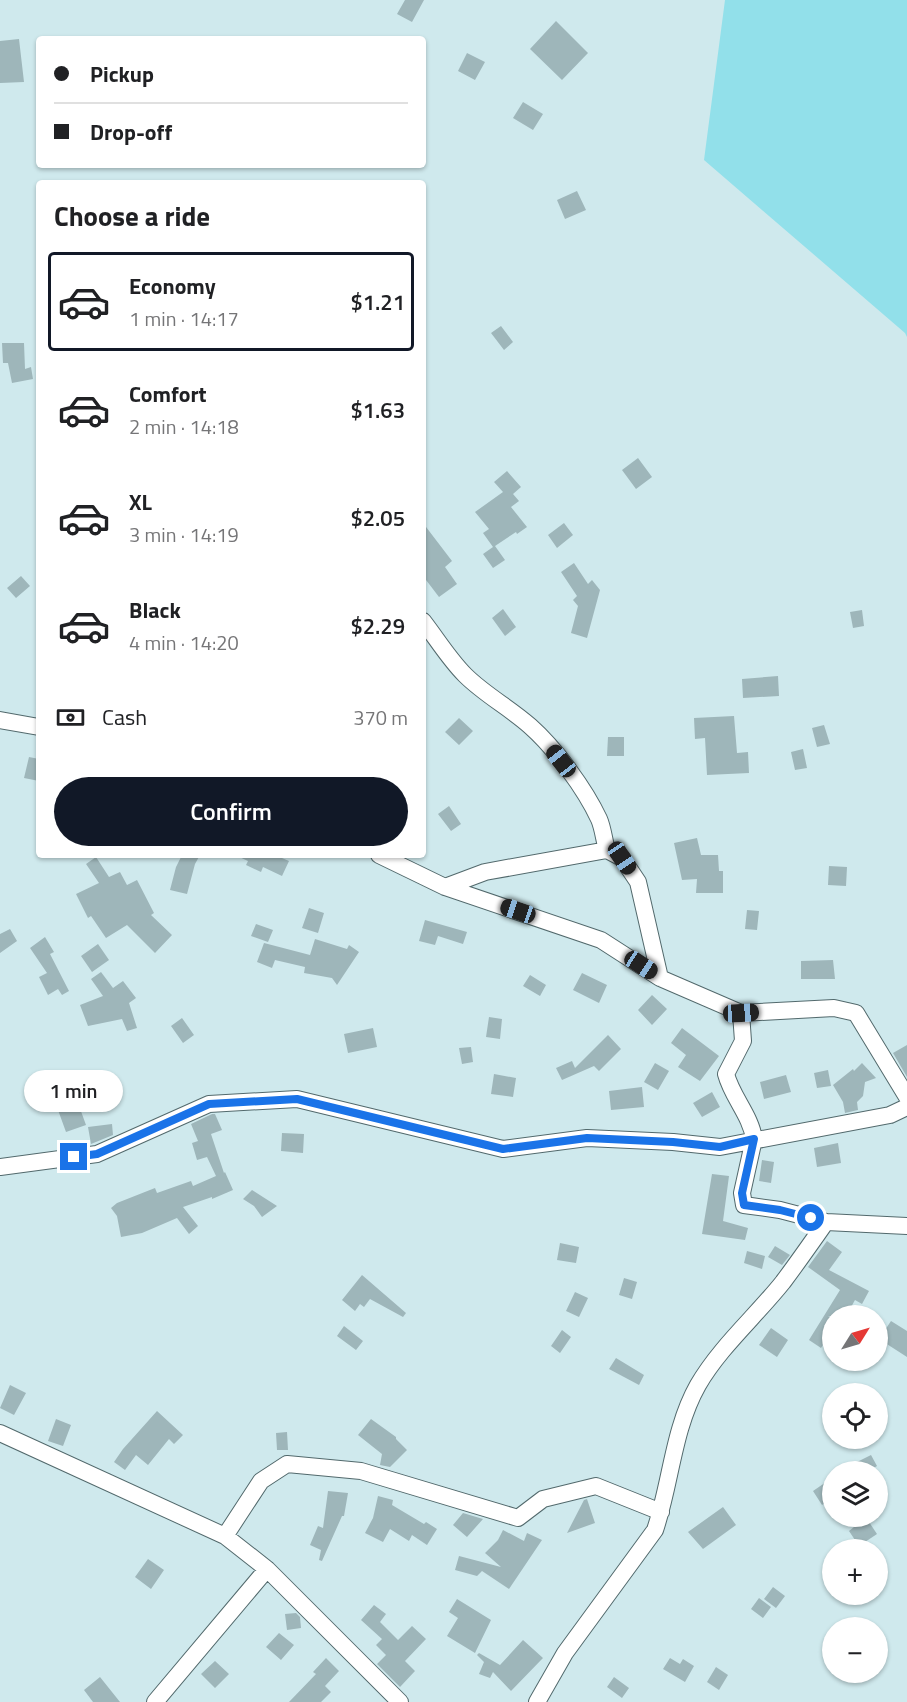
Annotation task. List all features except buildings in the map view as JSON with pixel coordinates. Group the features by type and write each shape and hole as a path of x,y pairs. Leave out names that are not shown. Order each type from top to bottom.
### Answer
{"street":[{"path":"426,625 449,658 465,675 530,726 549,746 572,776 599,820 607,850"},
{"path":"0,720 36,726"},
{"path":"445,887 485,872 607,850 622,858 638,882 660,978"},
{"path":"385,858 445,887 601,940 660,978 741,1013 834,1008 856,1013 907,1097"},
{"path":"741,1013 743,1041 726,1074 730,1087 753,1131 754,1139 742,1193 744,1205 780,1210 826,1222 907,1226"},
{"path":"0,1167 97,1154 209,1104 297,1099 503,1149 587,1138 673,1142 720,1147 890,1115 907,1107"},
{"path":"537,1702 565,1653 655,1530 679,1433 698,1385 735,1336 783,1282 826,1222"},
{"path":"0,1433 225,1536 267,1569 400,1702"},
{"path":"225,1536 261,1481 287,1464 360,1471 518,1518 543,1499 596,1486 661,1512"},
{"path":"155,1702 267,1569"}],"shaded area":[{"path":"725,0 907,0 907,337 704,160"}],"route":[{"path":"74,1157 97,1154 209,1104 297,1099 503,1149 587,1138 673,1142 720,1147 754,1139 742,1193 744,1205 780,1210 811,1218"}]}
